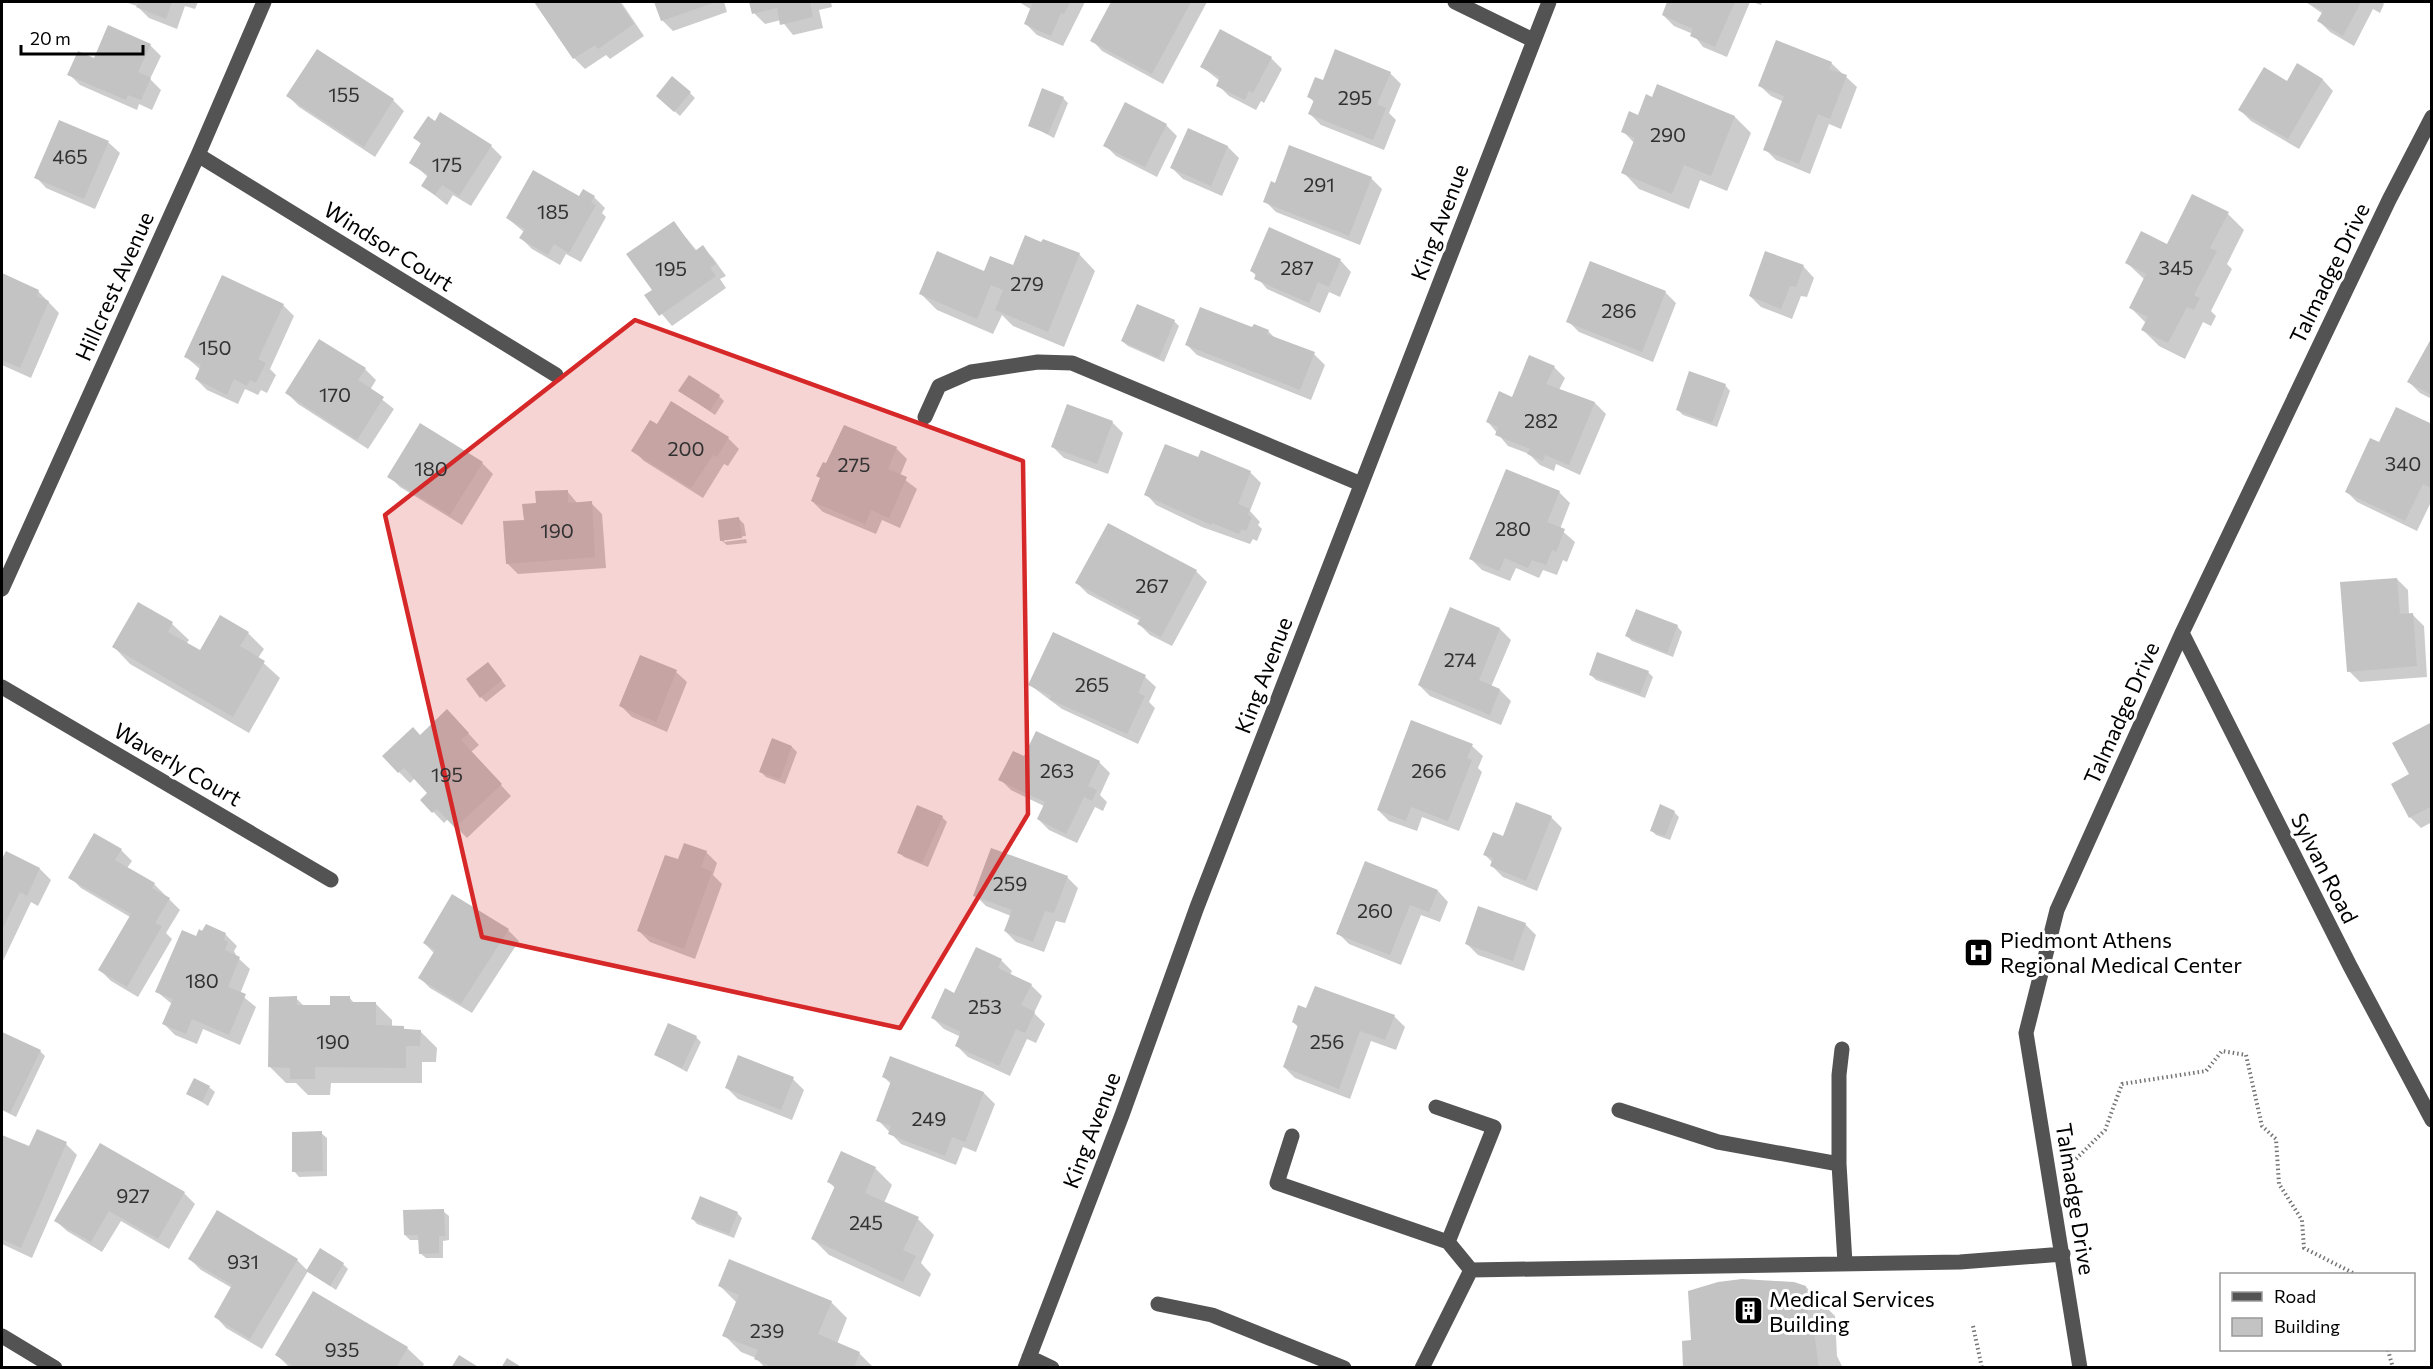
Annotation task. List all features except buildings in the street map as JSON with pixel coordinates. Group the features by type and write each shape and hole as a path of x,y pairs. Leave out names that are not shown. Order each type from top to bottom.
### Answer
{"street":[{"name":"Hillcrest Avenue","path":"2,589 198,155 264,2"},
{"path":"1455,2 1533,40"},
{"name":"King Avenue","path":"1027,1362 1201,896 1549,2"},
{"name":"Talmadge Drive","path":"2080,1368 2026,1033 2057,910 2182,633 2389,200 2432,117"},
{"name":"Windsor Court","path":"198,155 556,375"},
{"path":"925,417 939,386 971,372 1038,362 1072,363 1361,484"},
{"name":"Sylvan Road","path":"2182,633 2350,966 2432,1120"},
{"name":"Waverly Court","path":"2,687 331,880"},
{"path":"1842,1049 1839,1075 1839,1164 1845,1263"},
{"path":"1436,1107 1494,1127 1448,1242"},
{"path":"1619,1110 1718,1142 1839,1164"},
{"path":"1292,1136 1276,1184 1448,1242 1471,1269"},
{"path":"1471,1269 1960,1262 2063,1254"},
{"path":"1422,1368 1471,1269"},
{"path":"1158,1304 1212,1315 1344,1368"},
{"path":"2,1336 55,1368"},
{"path":"1027,1362 1052,1368"}],"path":[{"path":"2051,1182 2105,1130 2122,1084 2206,1071 2222,1052 2246,1055 2262,1126 2276,1138 2279,1184 2302,1220 2304,1248 2351,1273"},
{"path":"1973,1326 1982,1368"},
{"path":"2388,1351 2393,1368"}],"highlighted area":[{"path":"635,320 1023,461 1028,814 900,1028 482,937 385,515"}],"place":[{"name":"Piedmont Athens Regional Medical Center","path":"1979,952"},
{"name":"Medical Services Building","path":"1748,1311"}]}
